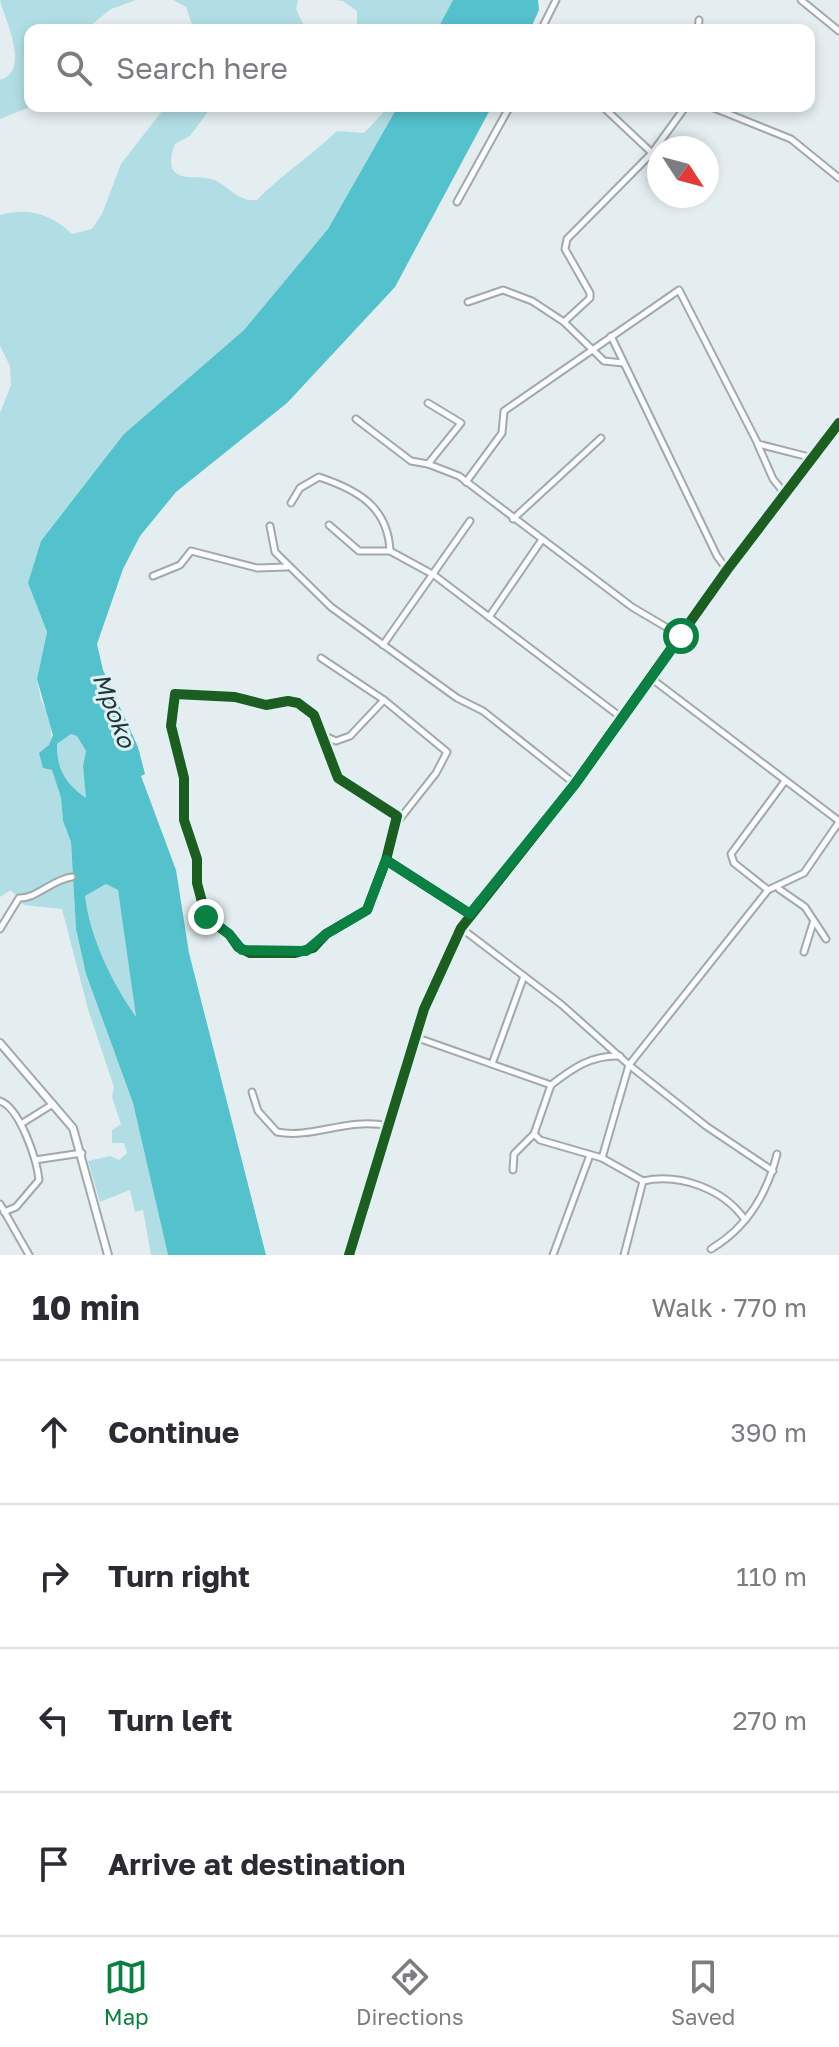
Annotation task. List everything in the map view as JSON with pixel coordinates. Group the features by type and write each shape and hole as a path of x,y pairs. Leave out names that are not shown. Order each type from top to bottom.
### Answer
{"street":[{"path":"544,24 556,0"},
{"path":"801,0 839,31"},
{"path":"699,20 699,24"},
{"path":"457,202 507,112"},
{"path":"608,112 647,148"},
{"path":"664,136 682,112"},
{"path":"724,112 791,139 839,177"},
{"path":"564,322 590,298 565,249 567,239 647,158"},
{"path":"468,302 503,290 532,301 564,322 604,361 624,363"},
{"path":"466,482 502,433 504,411 676,291 681,292 773,479 785,494"},
{"path":"611,336 717,556 727,570"},
{"path":"428,403 461,423 428,464"},
{"path":"356,419 411,461 428,464 466,482 632,607 681,636"},
{"path":"349,1255 431,986 461,928 575,784 727,570 839,423"},
{"path":"513,519 601,438"},
{"path":"758,444 813,458"},
{"path":"291,503 300,488 319,477 346,486 362,496 389,528 390,551"},
{"path":"383,645 470,521"},
{"path":"329,525 348,545 359,551 390,551 434,575 622,719"},
{"path":"270,526 272,545 287,567 331,607 457,698 483,711 575,784"},
{"path":"489,617 541,541"},
{"path":"153,576 180,565 191,551 257,568 287,567"},
{"path":"321,658 384,700 447,752 436,773 398,821 367,910 326,934 306,951 242,950 229,934 206,917 197,883 195,849 184,820 184,778 171,726 175,694 235,697 266,705 288,701 298,703 314,715 338,778 392,811 398,821"},
{"path":"602,1158 629,1065 768,890 778,888 804,873 839,822 652,679"},
{"path":"321,735 336,741 350,736 384,700"},
{"path":"768,890 734,863 731,854 785,781"},
{"path":"386,860 470,914"},
{"path":"0,929 19,898 27,899 56,879 72,877"},
{"path":"778,888 805,907 826,939"},
{"path":"804,952 813,923"},
{"path":"461,928 706,1126 773,1171"},
{"path":"492,1064 524,976"},
{"path":"415,1037 551,1085"},
{"path":"0,1043 73,1128 108,1255"},
{"path":"513,1170 514,1154 534,1134 551,1085 582,1063 604,1055 620,1056"},
{"path":"252,1092 258,1111 277,1132 299,1134 357,1122 388,1126"},
{"path":"0,1101 8,1104 21,1124 35,1160 37,1184 16,1207 4,1212"},
{"path":"21,1124 53,1104"},
{"path":"534,1134 540,1140 602,1158 643,1181 676,1178 719,1193 729,1199 745,1220"},
{"path":"35,1160 82,1153"},
{"path":"711,1249 745,1220 764,1195 777,1154"},
{"path":"553,1255 590,1155"},
{"path":"624,1255 643,1181"},
{"path":"0,1204 29,1255"}],"shaded area":[{"path":"0,0 136,0 111,9 92,24 24,24 24,109 0,119 0,80 9,75 14,66 14,43"},
{"path":"173,0 298,0 296,9 303,24 192,24 186,7"},
{"path":"334,0 453,0 440,24 357,24 357,11 343,1"},
{"path":"161,112 208,112 190,136 175,144 171,160 173,170 185,177 211,179 238,196 257,200 337,131 364,133 383,112 395,112 328,229 244,330 124,434 28,583 47,632 37,679 41,700 51,721 52,770 71,842 76,929 86,974 133,1103 168,1255 151,1255 143,1210 135,1212 130,1190 100,1202 88,1161 110,1156 119,1160 127,1153 124,1143 112,1143 112,1130 121,1124 112,1097 114,1087 88,1009 62,909 24,905 11,890 0,897 0,413 11,385 10,366 0,346 0,215 21,212 39,214 56,221 72,234 92,229 102,214 121,164"},
{"path":"71,734 77,736 86,751 83,766 87,799 68,782 59,762 57,744"},
{"path":"106,884 118,889 136,1018 103,959 88,912 85,896"}],"water":[{"path":"453,0 538,0 539,10 533,24 440,24"},
{"name":"Mpoko","path":"395,112 489,112 395,287 287,403 176,492 140,536 123,569 97,644 103,670 138,747 145,774 141,776 176,870 189,953 266,1255 168,1255 133,1103 86,974 76,929 71,842 63,821 61,798 52,770 43,768 39,753 49,745 53,735 37,679 47,632 28,583 41,541 124,434 244,330 328,229","holes":["71,734 77,736 86,751 83,766 86,798 68,781 59,761 57,744","106,884 118,890 136,1017 103,959 85,896"]}],"cycle path":[{"path":"349,1255 424,1009 461,928 575,784 727,570 839,423"},
{"path":"386,860 397,816 338,778 314,715 298,703 288,701 266,705 235,697 175,694 171,726 184,778 184,820 197,859 197,883 206,917 229,934 238,947 250,953 295,953 313,948 326,934 367,910 386,860 470,914"}],"route":[{"path":"206,917 229,934 238,947 250,953 306,951 326,934 367,910 386,860 470,914 575,784 681,636"}]}
